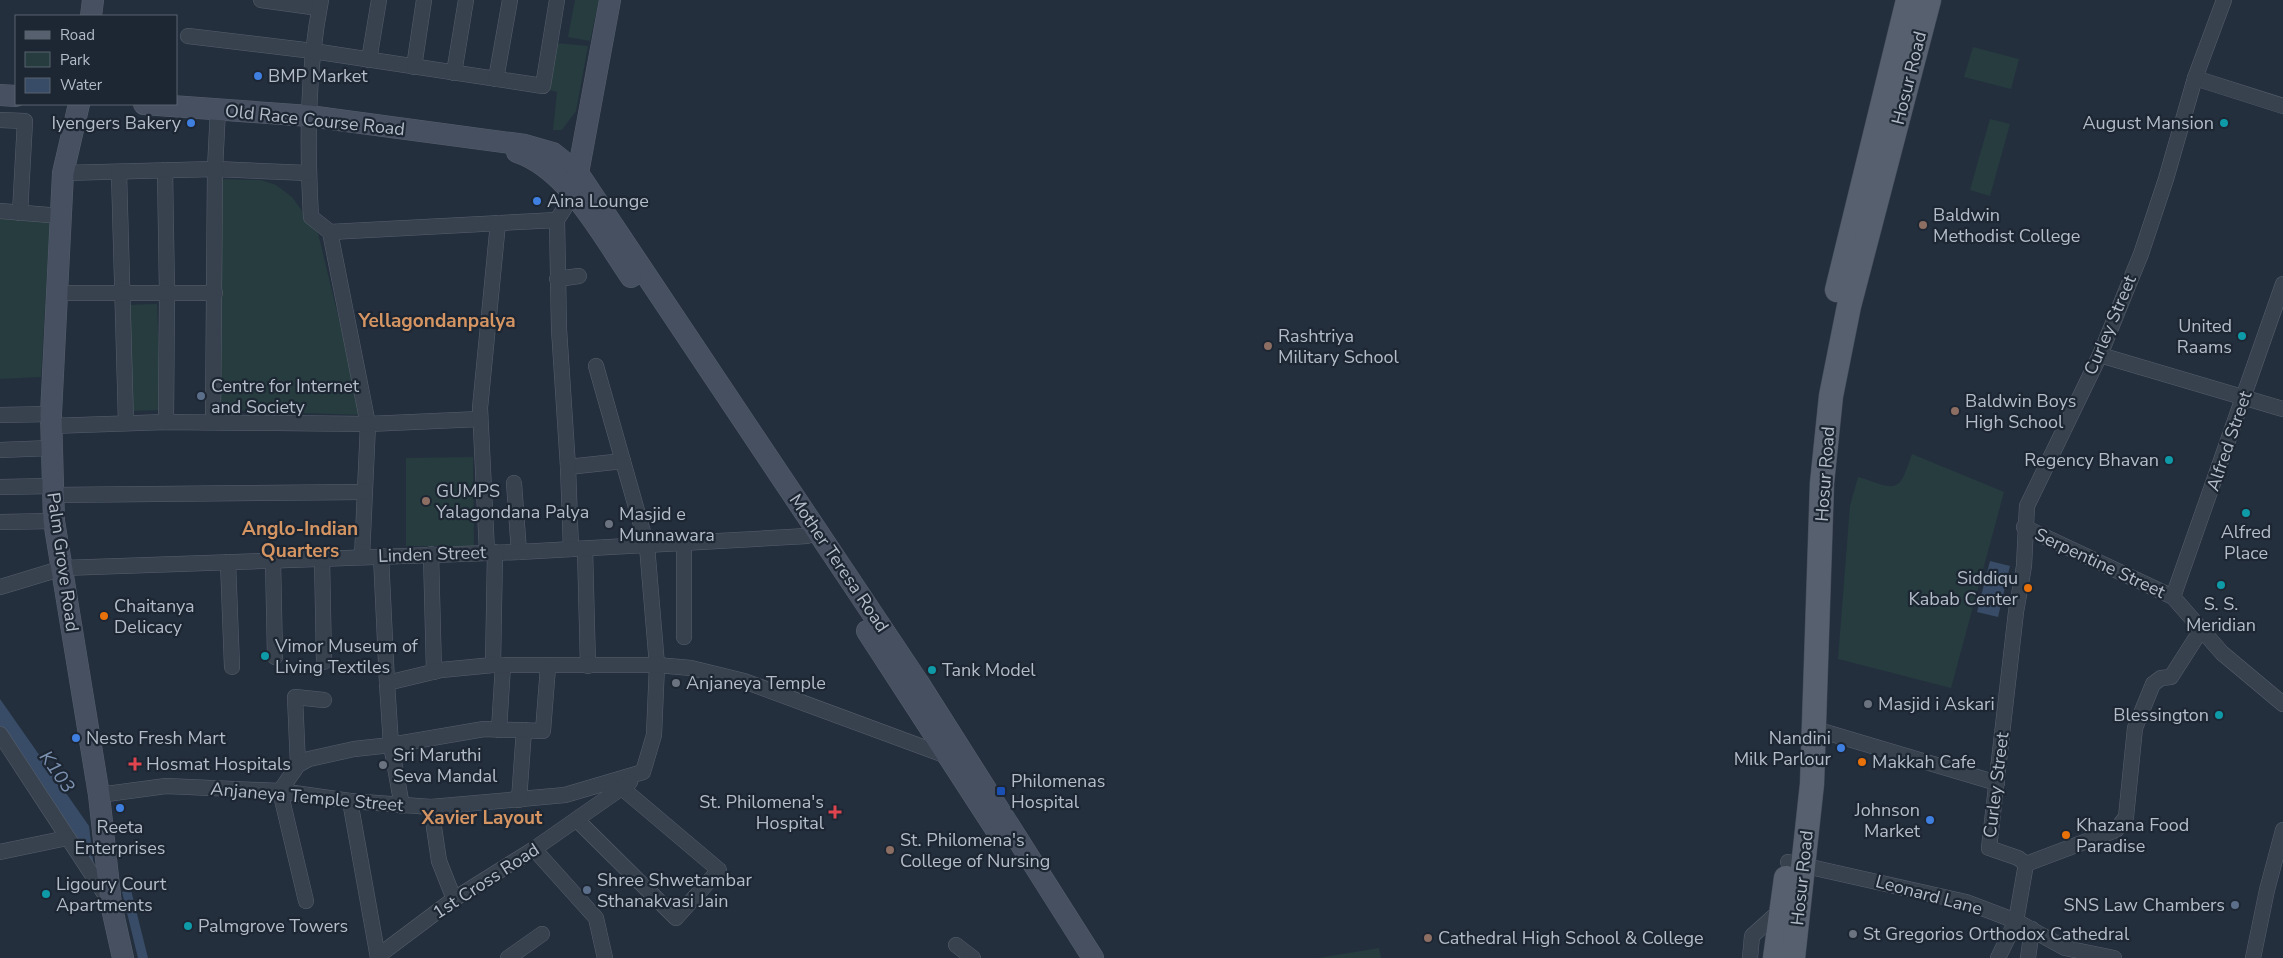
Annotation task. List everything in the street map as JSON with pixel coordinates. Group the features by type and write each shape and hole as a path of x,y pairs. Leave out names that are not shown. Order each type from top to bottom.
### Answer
{"main road":[{"name":"Hosur Road","path":"1775,958 1782,909 1805,865 1797,778 1798,688 1803,566 1817,393 1833,307 1908,0"},
{"name":"Hosur Road","path":"1793,958 1805,865 1815,729 1822,483 1831,396 1849,306 1929,0"}],"street":[{"path":"91,15 93,0"},
{"path":"369,60 380,0"},
{"path":"414,67 424,0"},
{"path":"454,73 466,0"},
{"path":"496,80 510,0"},
{"path":"188,36 313,51 543,86 557,0"},
{"path":"588,666 578,549 568,467 557,279 557,220 576,183 610,0"},
{"name":"Curley Street","path":"2026,864 2018,858 1989,848 1998,783 2016,612 2024,566 2024,527 2027,506 2100,355 2144,244 2166,179 2195,78 2224,0"},
{"path":"270,1 320,4 313,51 309,116 308,173 311,217 330,232 368,424 362,557"},
{"path":"2195,78 2283,106"},
{"path":"0,95 15,96"},
{"name":"Palm Grove Road","path":"78,105 63,173 51,420 52,491 54,521 99,795 111,904 123,958"},
{"name":"Old Race Course Road","path":"159,105 309,116 486,142"},
{"path":"213,422 214,168 218,109"},
{"path":"0,120 25,121 20,213"},
{"name":"Mother Teresa Road","path":"486,142 525,145 553,154 576,183 812,534 961,747 1093,958"},
{"path":"63,173 119,173 214,168 308,173"},
{"path":"164,170 167,293 166,422"},
{"path":"119,173 126,423"},
{"path":"0,211 61,216"},
{"path":"330,232 557,220"},
{"path":"498,223 480,419 498,665 498,730"},
{"path":"557,279 580,276"},
{"name":"Alfred Street","path":"2173,598 2283,284"},
{"path":"56,294 215,293"},
{"path":"2100,355 2283,409"},
{"path":"596,366 647,546 657,665 654,735 643,772"},
{"path":"0,415 51,420 126,423 368,424 480,419"},
{"path":"0,450 51,448"},
{"path":"568,467 623,461"},
{"path":"514,483 519,552"},
{"path":"0,487 52,491 364,492"},
{"path":"0,522 54,521"},
{"name":"Serpentine Street","path":"2024,527 2173,598 2222,653 2283,704"},
{"name":"Mother Teresa Road","path":"812,534 947,756 1055,918 1079,958"},
{"name":"Linden Street","path":"0,587 63,568 519,552 647,546 812,534"},
{"path":"684,543 684,637"},
{"path":"431,554 434,672"},
{"path":"381,556 392,745 402,806"},
{"path":"322,558 324,662"},
{"path":"273,560 275,657"},
{"path":"228,562 232,668"},
{"path":"2032,929 2028,958 2000,953 2016,922 2026,864 2116,830 2126,817 2135,728 2152,684 2161,678 2171,676 2201,630"},
{"path":"388,683 434,672 498,665 548,667 657,665 691,668 744,681 947,756"},
{"path":"306,901 280,792 298,765 310,759 354,749 392,745 484,729 543,731 548,667"},
{"path":"298,765 295,697 324,700"},
{"path":"1815,729 1998,783"},
{"path":"519,800 524,730"},
{"path":"0,734 111,904"},
{"name":"Anjaneya Temple Street","path":"99,795 166,786 280,792 350,801 431,807 519,800 565,794 643,772"},
{"name":"1st Cross Road","path":"378,957 454,899 534,849 643,772"},
{"path":"577,820 676,918 719,870 622,788"},
{"path":"350,801 378,957"},
{"path":"431,807 439,861 454,899"},
{"path":"2253,958 2267,890 2283,830"},
{"path":"0,852 67,838"},
{"path":"534,849 596,918 604,957"},
{"name":"Leonard Lane","path":"1805,865 1966,902 2032,929 2065,948 2114,958"},
{"path":"1750,958 1752,936 1782,909"},
{"path":"508,958 542,934"},
{"path":"956,945 973,958"}],"green space":[{"path":"575,0 599,0 590,41 568,37"},
{"path":"556,43 588,46 576,111 562,130 553,130 557,92 549,90"},
{"path":"1973,47 2019,59 2011,89 1964,77"},
{"path":"1990,119 2010,124 1990,196 1970,190"},
{"path":"220,179 261,180 276,185 292,197 318,233 362,415 220,410"},
{"path":"0,218 50,220 41,377 0,379"},
{"path":"157,304 161,410 130,411 127,305"},
{"path":"1912,454 2004,492 1951,688 1838,659 1850,506 1858,477 1894,486 1903,477"},
{"path":"473,457 474,546 406,546 406,458"},
{"path":"1379,948 1381,958 1318,958"}],"water":[{"path":"1990,561 2010,566 1998,617 1977,612"},
{"path":"0,699 89,826 94,868 0,727"},
{"path":"131,890 148,958 138,958 122,892"}],"place":[{"name":"BMP Market","path":"258,76"},
{"name":"Iyengers Bakery","path":"191,123"},
{"name":"August Mansion","path":"2224,123"},
{"name":"Aina Lounge","path":"537,201"},
{"name":"Baldwin Methodist College","path":"1923,225"},
{"name":"United Raams","path":"2242,336"},
{"name":"Rashtriya Military School","path":"1268,346"},
{"name":"Centre for Internet and Society","path":"201,396"},
{"name":"Baldwin Boys High School","path":"1955,411"},
{"name":"Regency Bhavan","path":"2169,460"},
{"name":"GUMPS Yalagondana Palya","path":"426,501"},
{"name":"Alfred Place","path":"2246,513"},
{"name":"Masjid e Munnawara","path":"609,524"},
{"name":"S. S. Meridian","path":"2221,585"},
{"name":"Siddiqu Kabab Center","path":"2028,588"},
{"name":"Chaitanya Delicacy","path":"104,616"},
{"name":"Vimor Museum of Living Textiles","path":"265,656"},
{"name":"Tank Model","path":"932,670"},
{"name":"Anjaneya Temple","path":"676,683"},
{"name":"Masjid i Askari","path":"1868,704"},
{"name":"Blessington","path":"2219,715"},
{"name":"Nesto Fresh Mart","path":"76,738"},
{"name":"Nandini Milk Parlour","path":"1841,748"},
{"name":"Makkah Cafe","path":"1862,762"},
{"name":"Hosmat Hospitals","path":"135,764"},
{"name":"Sri Maruthi Seva Mandal","path":"383,765"},
{"name":"Philomenas Hospital","path":"1001,791"},
{"name":"Reeta Enterprises","path":"120,808"},
{"name":"St. Philomena's Hospital","path":"835,812"},
{"name":"Johnson Market","path":"1930,820"},
{"name":"Khazana Food Paradise","path":"2066,835"},
{"name":"St. Philomena's College of Nursing","path":"890,850"},
{"name":"Shree Shwetambar Sthanakvasi Jain","path":"587,890"},
{"name":"Ligoury Court Apartments","path":"46,894"},
{"name":"SNS Law Chambers","path":"2235,905"},
{"name":"Palmgrove Towers","path":"188,926"},
{"name":"St Gregorios Orthodox Cathedral","path":"1853,934"},
{"name":"Cathedral High School & College","path":"1428,938"}],"district":[{"name":"Yellagondanpalya","path":"437,321"},
{"name":"Anglo-Indian Quarters","path":"300,540"},
{"name":"Xavier Layout","path":"482,818"}],"water label":[{"name":"K103","path":"57,772"}]}
